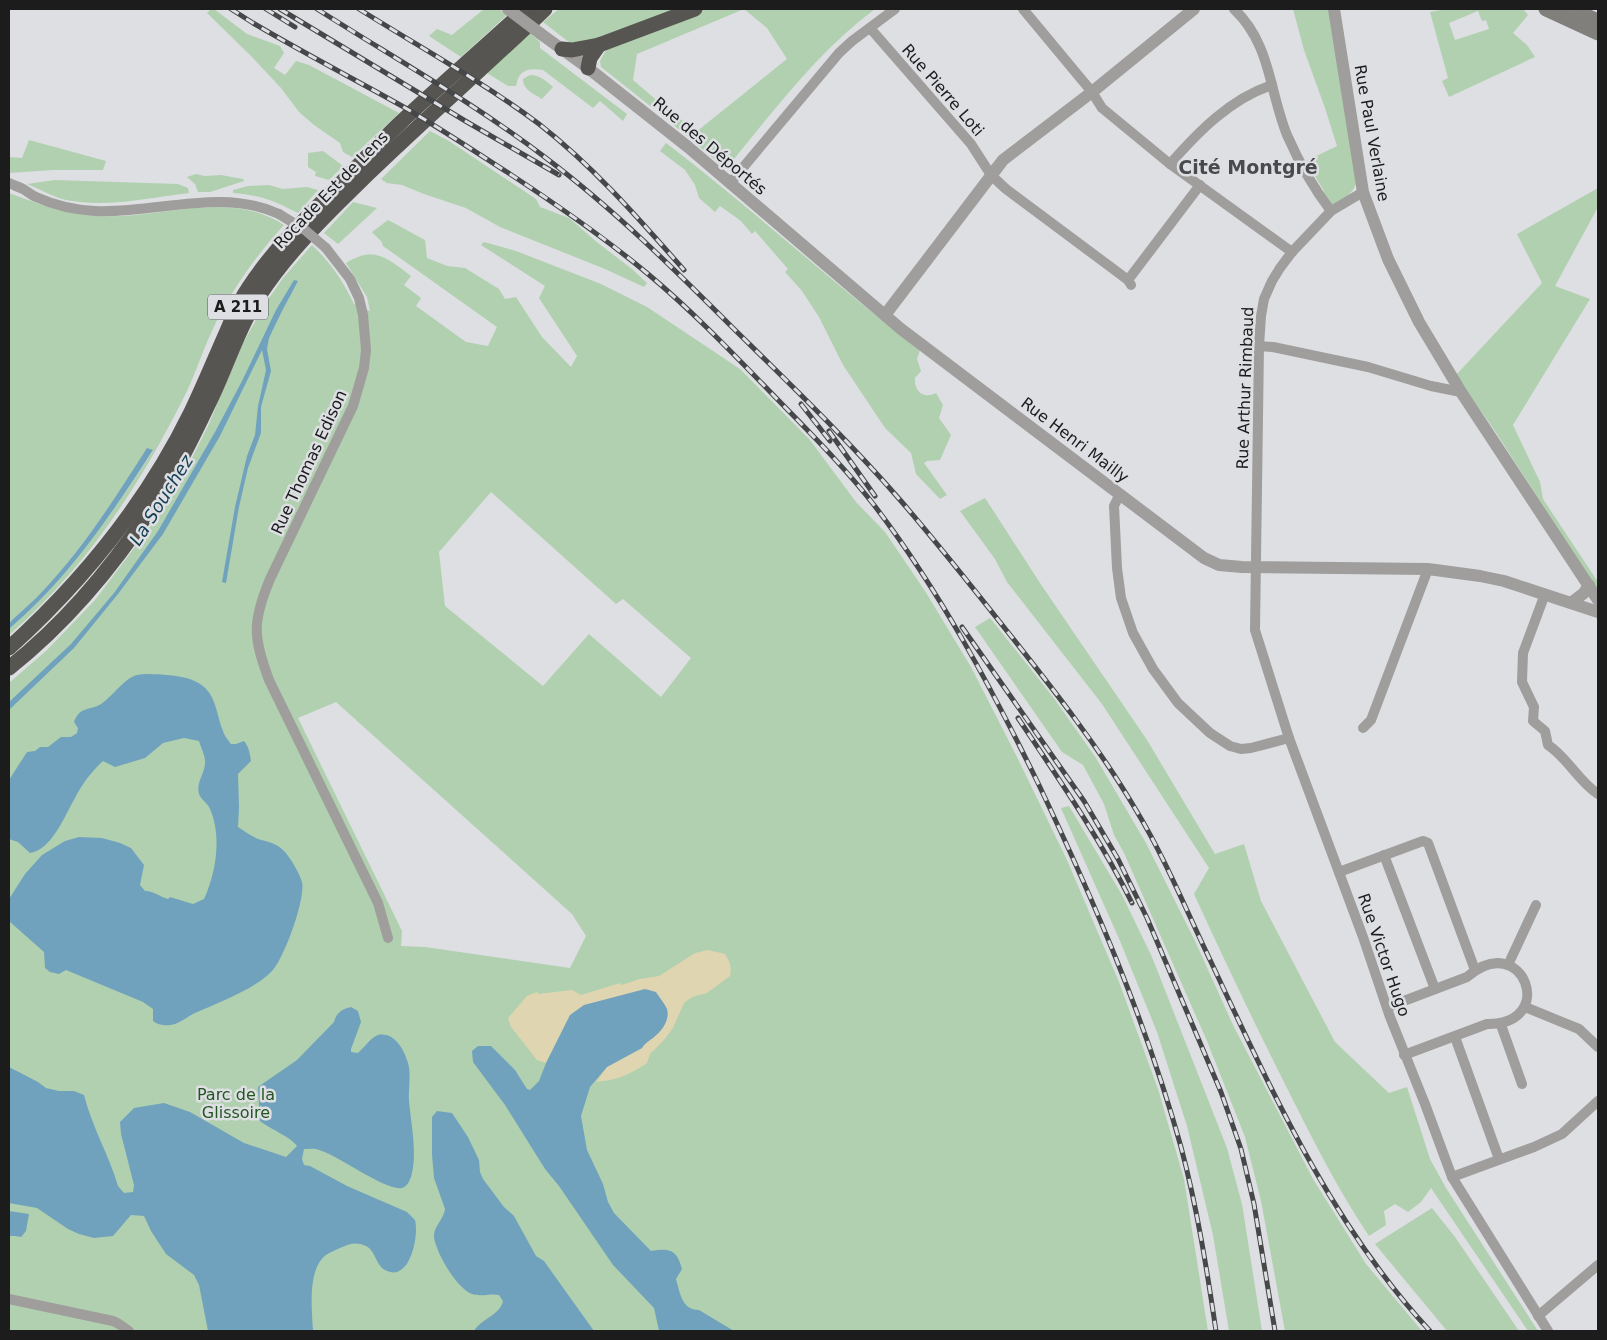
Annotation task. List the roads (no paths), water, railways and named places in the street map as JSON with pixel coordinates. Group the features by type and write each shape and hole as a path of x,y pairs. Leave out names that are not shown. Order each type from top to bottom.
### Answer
{"highway":[{"name":"Rocade Est de Lens","path":"9,648 66,592 126,521 174,444 192,411 235,312 248,288 267,262 314,210 398,125 526,9"},
{"name":"Rocade Est de Lens","path":"9,668 61,620 88,591 137,528 166,486 211,399 242,327 259,297 295,249 328,212 545,9"},
{"path":"562,49 572,50 599,45 694,9"},
{"path":"588,68 590,58 599,45"}],"main road":[{"path":"1546,9 1598,33"},
{"path":"1571,9 1598,21"}],"street":[{"name":"Rue des Déportés","path":"508,9 588,68 660,125 885,315"},
{"path":"730,183 839,53 895,9"},
{"path":"1023,9 1092,92 1102,108 1170,164 1292,252"},
{"path":"885,315 1003,160 1092,92 1194,9"},
{"path":"1234,9 1249,26 1264,55 1287,134 1318,195 1332,211"},
{"name":"Rue Paul Verlaine","path":"1334,9 1363,192 1396,276 1419,322 1461,392 1590,585 1598,600"},
{"name":"Rue Pierre Loti","path":"870,28 971,144 991,175 1030,208 1130,282 1200,185"},
{"path":"1170,164 1211,121 1235,103 1272,86"},
{"name":"Rue Thomas Edison","path":"9,183 24,189 34,196 56,204 94,211 130,210 196,203 231,202 256,205 279,214 305,230 326,248 350,280 359,298 363,315 366,350 364,368 353,406 270,579 259,605 256,624 260,652 269,680 378,902 388,938"},
{"name":"Rue Arthur Rimbaud","path":"1255,566 1259,346 1264,299 1272,281 1292,252 1332,211 1363,192"},
{"name":"Rue Henri Mailly","path":"885,315 1204,558 1220,565 1428,569 1504,581 1598,612"},
{"path":"1259,346 1368,366 1430,386 1461,392"},
{"path":"1120,494 1114,506 1117,577 1121,598 1133,633 1153,669 1178,703 1210,733 1230,746 1241,749 1251,748 1289,738"},
{"name":"Rue Victor Hugo","path":"1255,566 1255,630 1289,738 1404,1055 1457,1187 1548,1331"},
{"path":"1363,728 1371,720 1428,569"},
{"path":"1571,603 1584,593 1590,585"},
{"path":"1546,594 1523,653 1522,682 1534,707 1533,721 1545,731 1548,745 1559,752 1588,788 1598,794"},
{"path":"1339,872 1422,841 1428,843 1476,970"},
{"path":"1384,855 1435,989"},
{"path":"1508,965 1536,905"},
{"path":"1388,1007 1466,977 1492,963 1508,965 1523,978 1528,990 1525,1007 1512,1020 1501,1024 1487,1024 1404,1055"},
{"path":"1525,1007 1579,1029 1598,1047"},
{"path":"1501,1024 1522,1084"},
{"path":"1455,1036 1500,1159"},
{"path":"1452,1177 1562,1134 1598,1100"},
{"path":"1538,1316 1598,1265"},
{"path":"9,1299 113,1321 128,1331"}],"water":[{"path":"294,280 298,281 269,338 267,349 271,371 261,407 261,433 248,468 239,507 226,583 222,582 235,507 247,456 255,435 258,406 266,370 262,350 220,436 163,534 74,648 9,710 9,702 71,644 114,593 158,531 215,432 276,310"},
{"path":"147,448 153,450 105,522 69,568 30,610 9,629 9,623 53,580 82,544"},
{"path":"150,674 183,677 199,683 210,694 226,738 231,744 244,741 250,753 251,761 238,774 238,827 255,838 272,843 282,849 295,866 302,882 301,901 293,928 288,942 272,971 256,984 236,995 172,1025 158,1024 153,1021 153,1009 143,1002 66,970 59,974 50,972 45,968 44,952 9,921 9,899 25,874 42,855 65,841 79,837 102,838 131,848 144,865 140,885 145,891 168,899 170,897 193,904 204,899 212,878 217,842 214,820 210,809 201,798 198,790 205,761 199,741 184,738 163,743 145,758 115,767 103,761 84,783 57,831 45,846 30,853 18,842 9,839 9,780 27,752 35,751 40,747 48,747 61,737 71,737 77,733 78,728 74,722 79,713 101,704 134,676"},
{"path":"645,989 656,992 667,1009 665,1025 642,1048 607,1067 590,1087 581,1116 587,1150 614,1213 651,1251 667,1250 678,1257 682,1269 676,1279 685,1304 699,1310 734,1331 659,1331 654,1308 613,1265 559,1186 545,1169 505,1105 473,1062 472,1051 478,1046 491,1046 515,1070 527,1089 530,1090 539,1081 570,1015 584,1005"},
{"path":"351,1007 358,1011 361,1022 351,1052 358,1053 373,1038 383,1035 393,1038 397,1042 407,1060 414,1147 411,1178 404,1187 394,1187 373,1179 338,1158 317,1149 304,1149 302,1159 304,1165 310,1166 347,1186 407,1212 415,1220 416,1235 412,1254 407,1263 402,1269 395,1272 383,1269 372,1251 362,1244 350,1244 326,1255 320,1261 313,1280 313,1331 208,1331 199,1285 194,1275 166,1254 144,1216 131,1215 113,1236 94,1238 68,1229 37,1208 9,1203 9,1067 46,1088 59,1091 74,1091 84,1095 118,1186 124,1193 133,1192 134,1185 121,1134 120,1122 134,1108 164,1103 190,1112 244,1143 286,1157 297,1146 290,1139 260,1121 258,1087 297,1060 334,1022 342,1010"},
{"path":"437,1111 452,1113 468,1137 479,1160 483,1179 504,1207 514,1216 536,1256 544,1261 594,1331 474,1331 498,1310 503,1301 499,1295 475,1295 466,1291 448,1270 436,1244 434,1233 445,1209 434,1178 432,1155 432,1117"},
{"path":"9,1211 29,1214 26,1231 21,1237 9,1236"}],"railway":[{"path":"231,9 271,34 429,122 510,174 614,247 683,305 830,453 898,537 942,605 983,675 1038,783 1099,917 1152,1054 1181,1147 1197,1216 1216,1331"},
{"path":"266,9 295,27"},
{"path":"280,9 559,175"},
{"path":"317,9 491,118 546,158 596,198 667,263 799,393 861,457 915,517 1058,697 1122,787 1163,860 1251,1047 1302,1147 1360,1243 1393,1288 1430,1331"},
{"path":"359,9 473,79 518,109 559,140 633,212 684,270"},
{"path":"801,404 830,441"},
{"path":"829,431 875,496"},
{"path":"962,627 1084,801 1118,859 1147,918 1221,1092 1241,1149 1254,1204 1275,1331"},
{"path":"1018,718 1092,832 1132,903"}],"district":[{"name":"Cité Montgré","path":"1248,167"}],"water label":[{"name":"La Souchez","path":"161,500"}],"park label":[{"name":"Parc de la Glissoire","path":"236,1103"}]}
